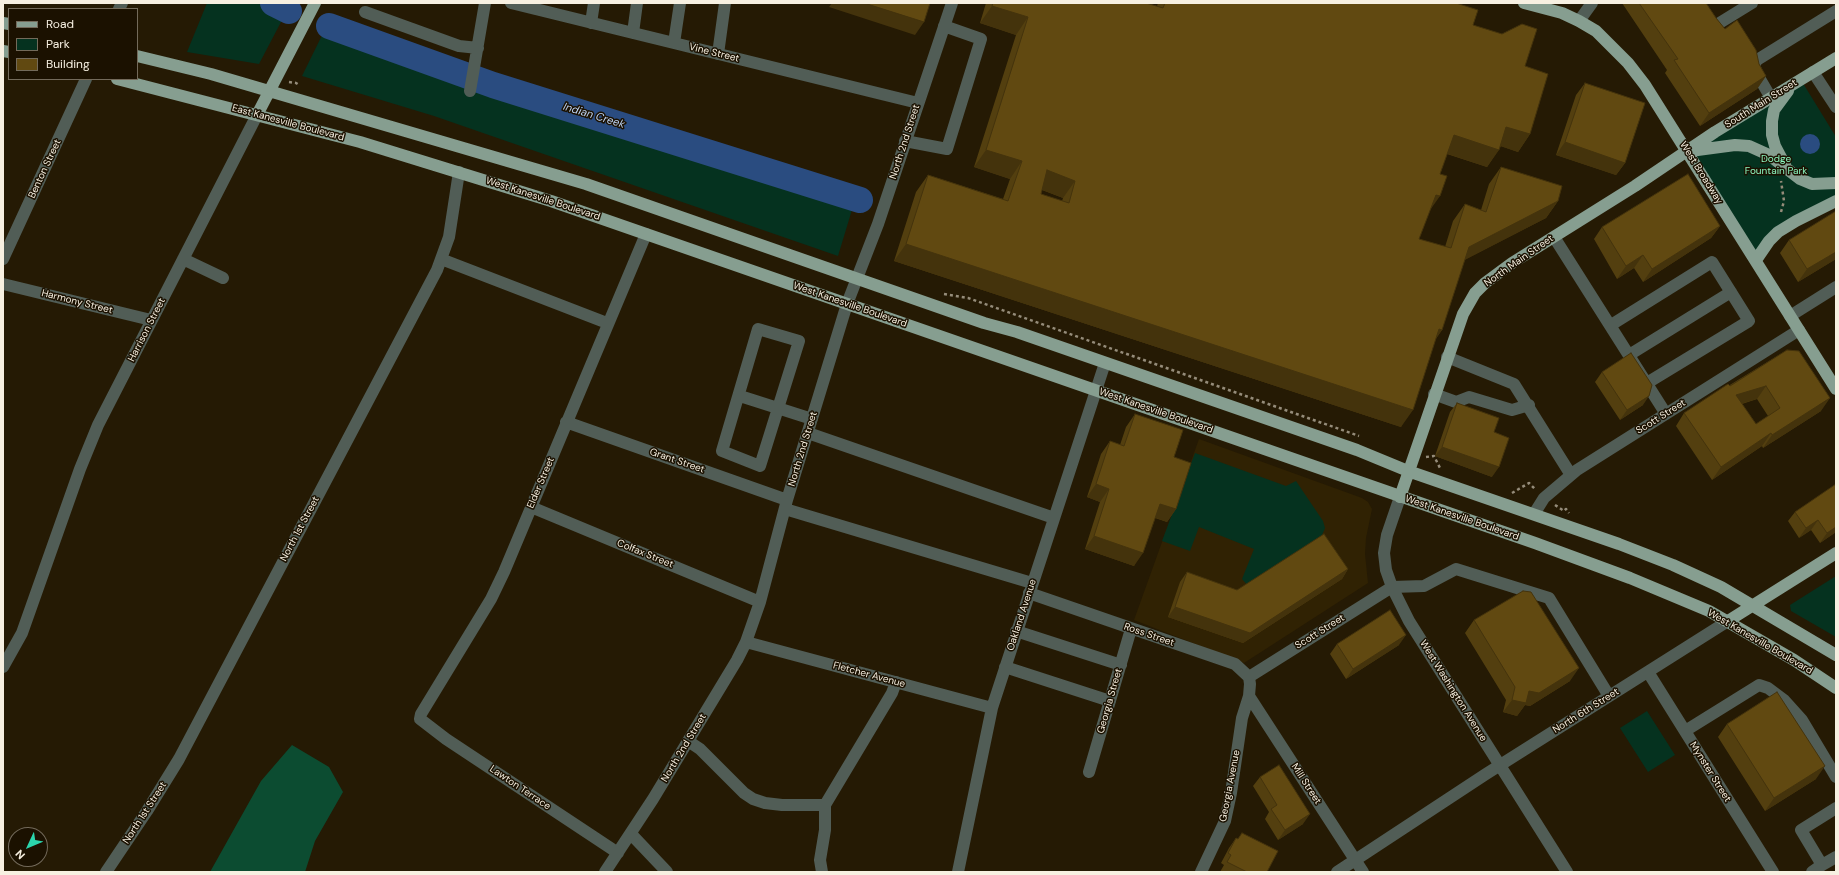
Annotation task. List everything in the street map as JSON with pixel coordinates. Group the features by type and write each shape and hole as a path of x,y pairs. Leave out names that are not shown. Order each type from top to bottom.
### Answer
{"main road":[{"name":"Harrison Street","path":"257,115 268,91 315,3"},
{"name":"West Broadway","path":"1524,3 1562,13 1579,21 1596,31 1628,63 1645,85 1836,389"},
{"path":"138,56 211,74 586,184 1357,450 1408,471 1534,514 1673,565 1721,587 1836,655"},
{"name":"South Main Street","path":"1686,151 1836,58"},
{"name":"East Kanesville Boulevard","path":"121,80 360,142 459,172"},
{"path":"1784,174 1774,146 1772,121 1774,110 1793,84"},
{"path":"1686,151 1735,145 1749,146 1764,152 1784,174 1812,184 1836,183"},
{"name":"North Main Street","path":"1400,497 1447,357 1463,314 1475,293 1507,267 1635,186 1686,151"},
{"name":"West Kanesville Boulevard","path":"459,172 646,234 1096,390 1630,578 1671,594 1728,621 1794,660 1836,688"},
{"path":"1756,260 1769,241 1778,232 1796,221 1836,201"},
{"name":"North 6th Street","path":"1728,621 1836,554"}],"street":[{"path":"470,91 485,3"},
{"path":"591,23 594,3"},
{"path":"633,33 637,3"},
{"path":"674,43 680,3"},
{"path":"718,54 724,3"},
{"name":"North 2nd Street","path":"605,872 631,834 737,660 746,642 760,602 786,504 846,304 857,278 952,3"},
{"path":"1579,21 1592,3"},
{"path":"1698,3 1713,27 1752,3"},
{"name":"Vine Street","path":"517,4 550,8 591,23 918,103"},
{"path":"1771,98 1757,74 1754,65 1757,60 1836,11"},
{"path":"365,12 459,46 478,48"},
{"path":"905,141 947,149 981,39 944,26"},
{"path":"1813,72 1836,107"},
{"name":"Benton Street","path":"3,259 86,80"},
{"name":"Harrison Street","path":"3,667 22,633 80,469 98,425 257,115"},
{"name":"North 1st Street","path":"106,872 147,811 179,759 441,259 449,237 459,172"},
{"name":"Elder Street","path":"423,722 420,719 421,714 491,599 646,234"},
{"path":"1554,237 1666,414"},
{"path":"183,259 223,278"},
{"path":"441,259 608,323"},
{"path":"1611,325 1712,262 1749,321 1647,383"},
{"name":"Harmony Street","path":"3,284 152,320"},
{"path":"1790,316 1836,287"},
{"path":"1630,355 1731,292"},
{"path":"758,329 799,341 760,466 722,451 740,396 758,329"},
{"name":"Scott Street","path":"1534,514 1544,498 1571,475 1799,330"},
{"path":"1447,357 1514,384 1529,405 1571,475"},
{"name":"Oakland Avenue","path":"958,872 992,708 1030,588 1105,363"},
{"path":"1434,394 1456,402 1469,397 1512,410 1529,405"},
{"path":"740,396 812,419"},
{"name":"Grant Street","path":"566,422 786,504 1030,588"},
{"path":"808,432 1054,518"},
{"name":"West Washington Avenue","path":"1400,497 1387,535 1384,553 1386,570 1392,587 1409,621 1567,872"},
{"name":"Colfax Street","path":"531,507 760,602"},
{"path":"1392,587 1424,586 1456,569 1548,598 1609,696"},
{"name":"Scott Street","path":"1249,677 1392,587"},
{"name":"Ross Street","path":"1030,588 1131,629 1235,664 1249,677"},
{"name":"North 6th Street","path":"1337,872 1500,765 1728,621"},
{"name":"Georgia Street","path":"1089,772 1131,629"},
{"path":"1016,631 1121,665"},
{"name":"Fletcher Avenue","path":"746,642 992,708"},
{"path":"1005,667 1110,701"},
{"name":"Mynster Street","path":"1648,672 1773,872"},
{"path":"1248,696 1250,684 1249,677"},
{"path":"822,872 820,860 825,830 825,805 892,692 896,682"},
{"path":"1685,731 1758,685 1768,688 1784,700 1802,720 1836,777"},
{"name":"Mill Street","path":"1248,696 1363,872"},
{"name":"Georgia Avenue","path":"1201,872 1225,821 1231,793 1242,718 1248,696"},
{"name":"Lawton Terrace","path":"423,722 618,853"},
{"path":"688,741 700,749 744,793 753,799 765,803 782,805 825,805"},
{"path":"1822,865 1801,830 1836,808"},
{"path":"631,834 667,872"},
{"path":"1812,872 1836,856"}],"path":[{"path":"1781,212 1783,207 1784,174"},
{"path":"1430,457 1434,456"}],"shaded area":[{"path":"1199,439 1362,498 1368,502 1372,509 1366,538 1365,554 1368,583 1244,663 1134,620"}],"green space":[{"path":"207,3 291,3 259,64 187,52"},
{"path":"330,19 458,77 858,190 838,256 434,116 302,76"},
{"name":"Dodge Fountain Park","path":"1801,80 1836,137 1836,201 1796,221 1756,260 1686,151"},
{"path":"1195,453 1286,486 1296,481 1323,521 1325,528 1320,540 1249,587 1242,579 1254,549 1199,527 1190,551 1162,541"},
{"path":"1836,576 1836,637 1791,611 1790,605"},
{"path":"1647,711 1675,755 1648,772 1620,728"},
{"path":"292,745 329,767 343,792 315,841 305,872 210,872 261,781"}],"water":[{"path":"1810,134 1817,137 1820,144 1817,151 1810,154 1803,151 1800,144 1803,137"}],"building":[{"path":"864,3 930,3 924,22"},
{"path":"993,3 1146,3 1163,8 1165,3 1456,3 1478,10 1473,25 1502,34 1522,24 1537,29 1525,66 1548,74 1530,134 1506,127 1499,150 1454,135 1440,174 1447,176 1440,196 1436,195 1419,239 1451,248 1465,204 1486,212 1501,167 1562,186 1558,201 1469,247 1442,330 1439,329 1413,410 906,244 928,175 1008,201 1022,161 986,150 1028,17 992,6","holes":["1047,170 1075,181 1069,203 1041,194"]},
{"path":"1639,3 1706,3 1725,29 1737,20 1756,50 1759,64 1766,76 1709,113 1674,60 1678,59"},
{"path":"1585,83 1645,103 1625,163 1565,142"},
{"path":"1688,174 1720,226 1652,269 1643,255 1626,266 1602,227"},
{"path":"1836,211 1836,252 1807,269 1789,240"},
{"path":"1787,350 1799,351 1830,398 1772,435 1771,433 1721,467 1684,413 1728,384 1730,386","holes":["1766,386 1780,408 1756,424 1736,395"]},
{"path":"1631,353 1652,385 1649,396 1627,410 1602,372"},
{"path":"1457,403 1499,418 1494,432 1509,438 1499,467 1442,447"},
{"path":"1135,414 1183,430 1174,457 1191,463 1176,509 1160,504 1143,553 1094,536 1109,489 1096,484 1110,441 1124,446"},
{"path":"1836,484 1836,527 1827,533 1818,520 1806,528 1795,512"},
{"path":"1324,534 1348,569 1250,633 1175,607 1187,572 1237,590"},
{"path":"1523,591 1531,592 1579,668 1539,693 1529,691 1526,703 1512,700 1515,687 1474,620"},
{"path":"1390,610 1406,635 1353,669 1337,644"},
{"path":"1777,692 1825,766 1774,798 1727,724"},
{"path":"1279,765 1310,814 1285,830 1271,809 1277,805 1260,777"},
{"path":"1242,833 1278,851 1267,872 1247,872 1227,862 1231,855 1228,853 1236,838 1238,839"}],"waterway":[{"name":"Indian Creek","path":"273,3 289,11"},
{"name":"Indian Creek","path":"329,26 493,85 860,200"}]}
